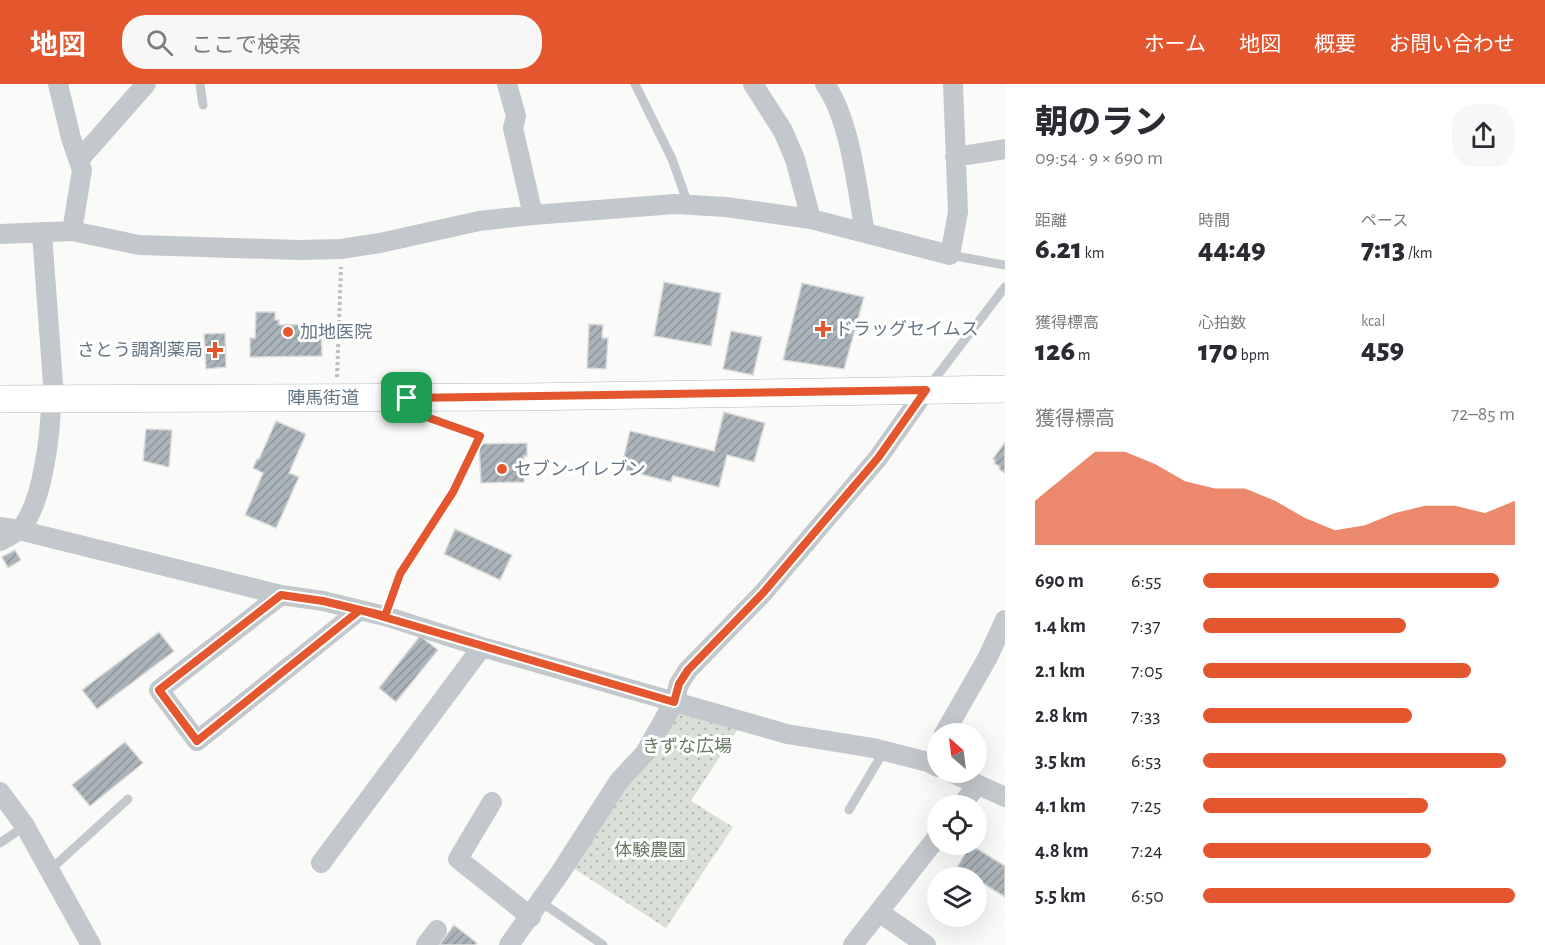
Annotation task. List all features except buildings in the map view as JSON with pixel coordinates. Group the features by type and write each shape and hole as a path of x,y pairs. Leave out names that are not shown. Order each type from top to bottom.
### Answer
{"main road":[{"name":"陣馬街道","path":"0,399 525,397 1005,389"}],"street":[{"path":"58,84 70,138 82,170 72,231"},
{"path":"79,160 146,84"},
{"path":"507,84 516,116 513,128 533,214"},
{"path":"753,84 770,108 787,140 795,159 811,219"},
{"path":"825,84 831,93 847,138 865,233"},
{"path":"0,234 72,231 138,245 288,250 341,249 380,243 479,221 533,214 688,204 811,219 950,255 958,212 953,84"},
{"path":"955,157 1005,149"},
{"path":"0,541 10,529 30,515 40,484 51,413 42,233"},
{"path":"509,945 536,909 619,781 645,753 674,702 679,684 688,670 763,593 878,458 926,390"},
{"path":"10,529 281,595 323,601 385,616 482,647 787,734 884,751 927,763"},
{"path":"281,595 159,690 197,741 360,610"},
{"path":"950,723 988,657 1005,621"},
{"path":"321,863 482,647"},
{"path":"973,783 1005,797"},
{"path":"969,795 977,785"},
{"path":"0,792 25,826 91,945"},
{"path":"492,802 458,860 536,909"},
{"path":"853,945 927,850"},
{"path":"879,912 926,945"}],"lane":[{"path":"200,84 203,105"},
{"path":"635,84 672,159 688,204"},
{"path":"950,255 1005,265"},
{"path":"926,390 1005,287"},
{"path":"849,810 884,751"},
{"path":"50,870 129,799"},
{"path":"0,843 25,826"},
{"path":"536,909 603,945"}],"path":[{"path":"337,398 341,249"},
{"path":"385,616 400,574 453,492 480,436 438,421"}],"green space":[{"name":"体験農園","path":"674,702 743,721 691,801 733,827 666,928 573,868"}],"place":[{"name":"ドラッグセイムス","path":"823,329"},
{"name":"加地医院","path":"288,332"},
{"name":"さとう調剤薬局","path":"215,350"},
{"name":"セブン-イレブン","path":"502,469"}],"route":[{"path":"926,390 878,458 763,593 688,670 679,684 674,702 360,610 197,741 159,690 281,595 323,601 385,616 400,574 442,511 480,436 418,414 407,398 926,390"}],"park label":[{"name":"きずな広場","path":"687,746"}]}
